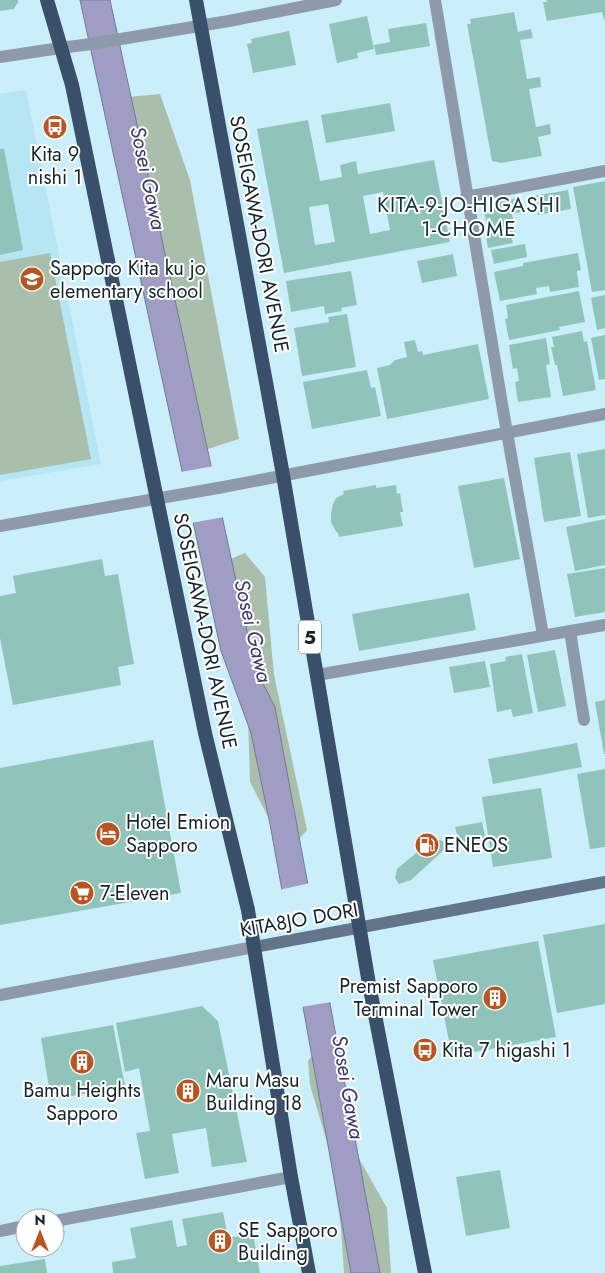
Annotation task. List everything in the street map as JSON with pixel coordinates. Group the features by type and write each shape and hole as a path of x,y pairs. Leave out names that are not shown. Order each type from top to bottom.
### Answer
{"highway":[{"name":"SOSEIGAWA-DORI AVENUE","path":"47,0 72,85 206,733 248,910 291,1177 309,1273"},
{"name":"SOSEIGAWA-DORI AVENUE","path":"196,0 283,475 370,984 425,1273"}],"main road":[{"name":"KITA8JO DORI","path":"254,946 323,935 605,882"}],"street":[{"path":"0,57 117,40 336,0"},
{"path":"435,0 466,197 543,635"},
{"path":"466,197 605,171"},
{"path":"0,526 218,488 508,431 605,414"},
{"path":"316,675 605,625"},
{"path":"570,631 584,720"},
{"name":"KITA8JO DORI","path":"0,995 254,946"},
{"path":"65,1219 291,1177"},
{"path":"0,1231 15,1228"}],"shaded area":[{"name":"Sapporo Kita ku jo elementary school","path":"26,90 101,464 0,481 0,94"}],"green space":[{"path":"160,94 190,180 239,439 208,449 167,375 128,97"},
{"name":"Sapporo Kita ku jo elementary school","path":"50,253 91,459 0,475 0,262"},
{"path":"245,553 265,577 274,675 307,830 287,853 250,782 248,719 221,563"},
{"path":"320,1045 349,1141 387,1208 391,1273 344,1273 341,1227 329,1149 310,1085 308,1061"}],"water":[{"name":"Sosei Gawa","path":"80,0 110,0 255,668 275,707 380,1273 351,1273 270,824 251,733 221,651"}],"pier":[{"path":"214,466 224,517 191,523 181,472"},
{"path":"310,883 331,1002 301,1007 279,890"}],"building":[{"path":"0,0 18,0 18,2 14,9 0,11"},
{"path":"546,0 605,0 605,22 602,12 547,21 543,2 547,2"},
{"path":"514,12 518,32 531,29 533,38 520,40 527,79 540,77 541,87 529,89 536,127 550,124 551,134 538,137 542,156 501,163 492,161 467,24 471,24 470,19"},
{"path":"367,16 374,49 357,53 358,58 337,63 329,24"},
{"path":"426,23 430,46 376,55 374,45 390,42 388,29"},
{"path":"289,31 296,65 253,73 247,44 252,43 251,39"},
{"path":"390,103 395,131 326,143 321,115"},
{"path":"308,120 320,181 342,177 340,165 356,161 358,174 434,160 450,242 284,273 257,129","holes":["383,192 390,230 370,234 363,196","328,204 335,242 315,245 309,207"]},
{"path":"0,149 4,149 23,250 0,255"},
{"path":"605,181 605,290 592,292 573,187"},
{"path":"568,190 571,209 538,215 534,196"},
{"path":"518,198 521,212 512,214 516,231 510,232 513,243 488,248 485,231 488,230 483,205"},
{"path":"525,244 527,257 494,264 491,250"},
{"path":"578,253 581,270 577,271 579,287 550,292 549,286 536,288 537,294 500,301 494,272 523,266 523,263"},
{"path":"453,254 457,276 422,283 417,261"},
{"path":"351,271 357,305 341,308 342,311 325,314 324,306 291,312 286,281"},
{"path":"579,291 585,322 559,327 560,330 509,340 505,319 508,318 506,305"},
{"path":"605,295 605,328 597,330 591,298"},
{"path":"347,314 356,367 302,376 294,328 329,322 328,317"},
{"path":"582,331 584,342 587,341 596,390 563,396 557,365 555,365 551,347 554,347 552,337"},
{"path":"605,335 605,379 599,380 591,338"},
{"path":"546,338 550,364 546,365 551,397 518,402 515,382 519,381 517,368 513,369 509,345"},
{"path":"415,340 418,352 422,351 423,355 478,344 489,399 387,419 377,368 390,365 395,360 407,357 404,342"},
{"path":"367,370 371,388 375,387 381,416 312,429 303,382"},
{"path":"605,449 605,515 588,518 577,454"},
{"path":"570,452 581,516 544,522 534,458"},
{"path":"504,478 520,559 474,568 458,486"},
{"path":"376,485 376,488 396,485 397,494 400,493 403,512 400,512 403,526 339,537 331,522 333,504 336,498 344,494 343,491"},
{"path":"605,519 605,565 575,571 566,527"},
{"path":"102,559 105,576 118,574 134,664 118,667 121,685 13,705 0,638 0,596 16,593 13,576"},
{"path":"605,568 605,612 575,617 567,574"},
{"path":"469,593 476,630 359,651 352,614"},
{"path":"555,650 566,706 538,712 527,655"},
{"path":"522,654 533,713 513,717 511,709 497,712 490,664 506,661 505,657"},
{"path":"485,661 490,687 454,693 449,667"},
{"path":"605,700 605,754 604,754 595,702"},
{"path":"153,740 181,893 0,925 0,768"},
{"path":"577,743 582,767 493,784 488,759"},
{"path":"605,769 605,847 590,849 577,774"},
{"path":"541,788 552,858 493,867 482,797"},
{"path":"482,822 486,841 464,844 457,835 455,827"},
{"path":"433,839 449,842 445,849 411,880 399,884 395,878 397,869"},
{"path":"605,924 605,1004 557,1013 543,935"},
{"name":"Premist Sapporo Terminal Tower","path":"538,941 556,1037 452,1056 433,960"},
{"name":"Maru Masu Building 18","path":"202,1006 218,1021 247,1162 212,1167 206,1128 172,1134 179,1173 145,1179 136,1133 150,1131 139,1068 125,1072 116,1023"},
{"name":"Bamu Heights Sapporo","path":"113,1025 125,1086 51,1100 41,1038"},
{"path":"500,1170 510,1228 466,1236 456,1177"},
{"name":"SE Sapporo Building","path":"223,1212 228,1238 253,1233 260,1273 113,1273 112,1262 136,1258 130,1228 172,1220 177,1247 187,1245 182,1219"},
{"path":"45,1259 47,1273 0,1273 0,1266"}],"place":[{"name":"Kita 9 nishi 1","path":"55,127"},
{"name":"Sapporo Kita ku jo elementary school","path":"32,279"},
{"name":"Hotel Emion Sapporo","path":"108,834"},
{"name":"ENEOS","path":"427,845"},
{"name":"7-Eleven","path":"82,893"},
{"name":"Premist Sapporo Terminal Tower","path":"495,998"},
{"name":"Kita 7 higashi 1","path":"425,1050"},
{"name":"Bamu Heights Sapporo","path":"82,1062"},
{"name":"Maru Masu Building 18","path":"188,1091"},
{"name":"SE Sapporo Building","path":"220,1241"}],"district":[{"name":"KITA-9-JO-HIGASHI 1-CHOME","path":"469,217"}]}
